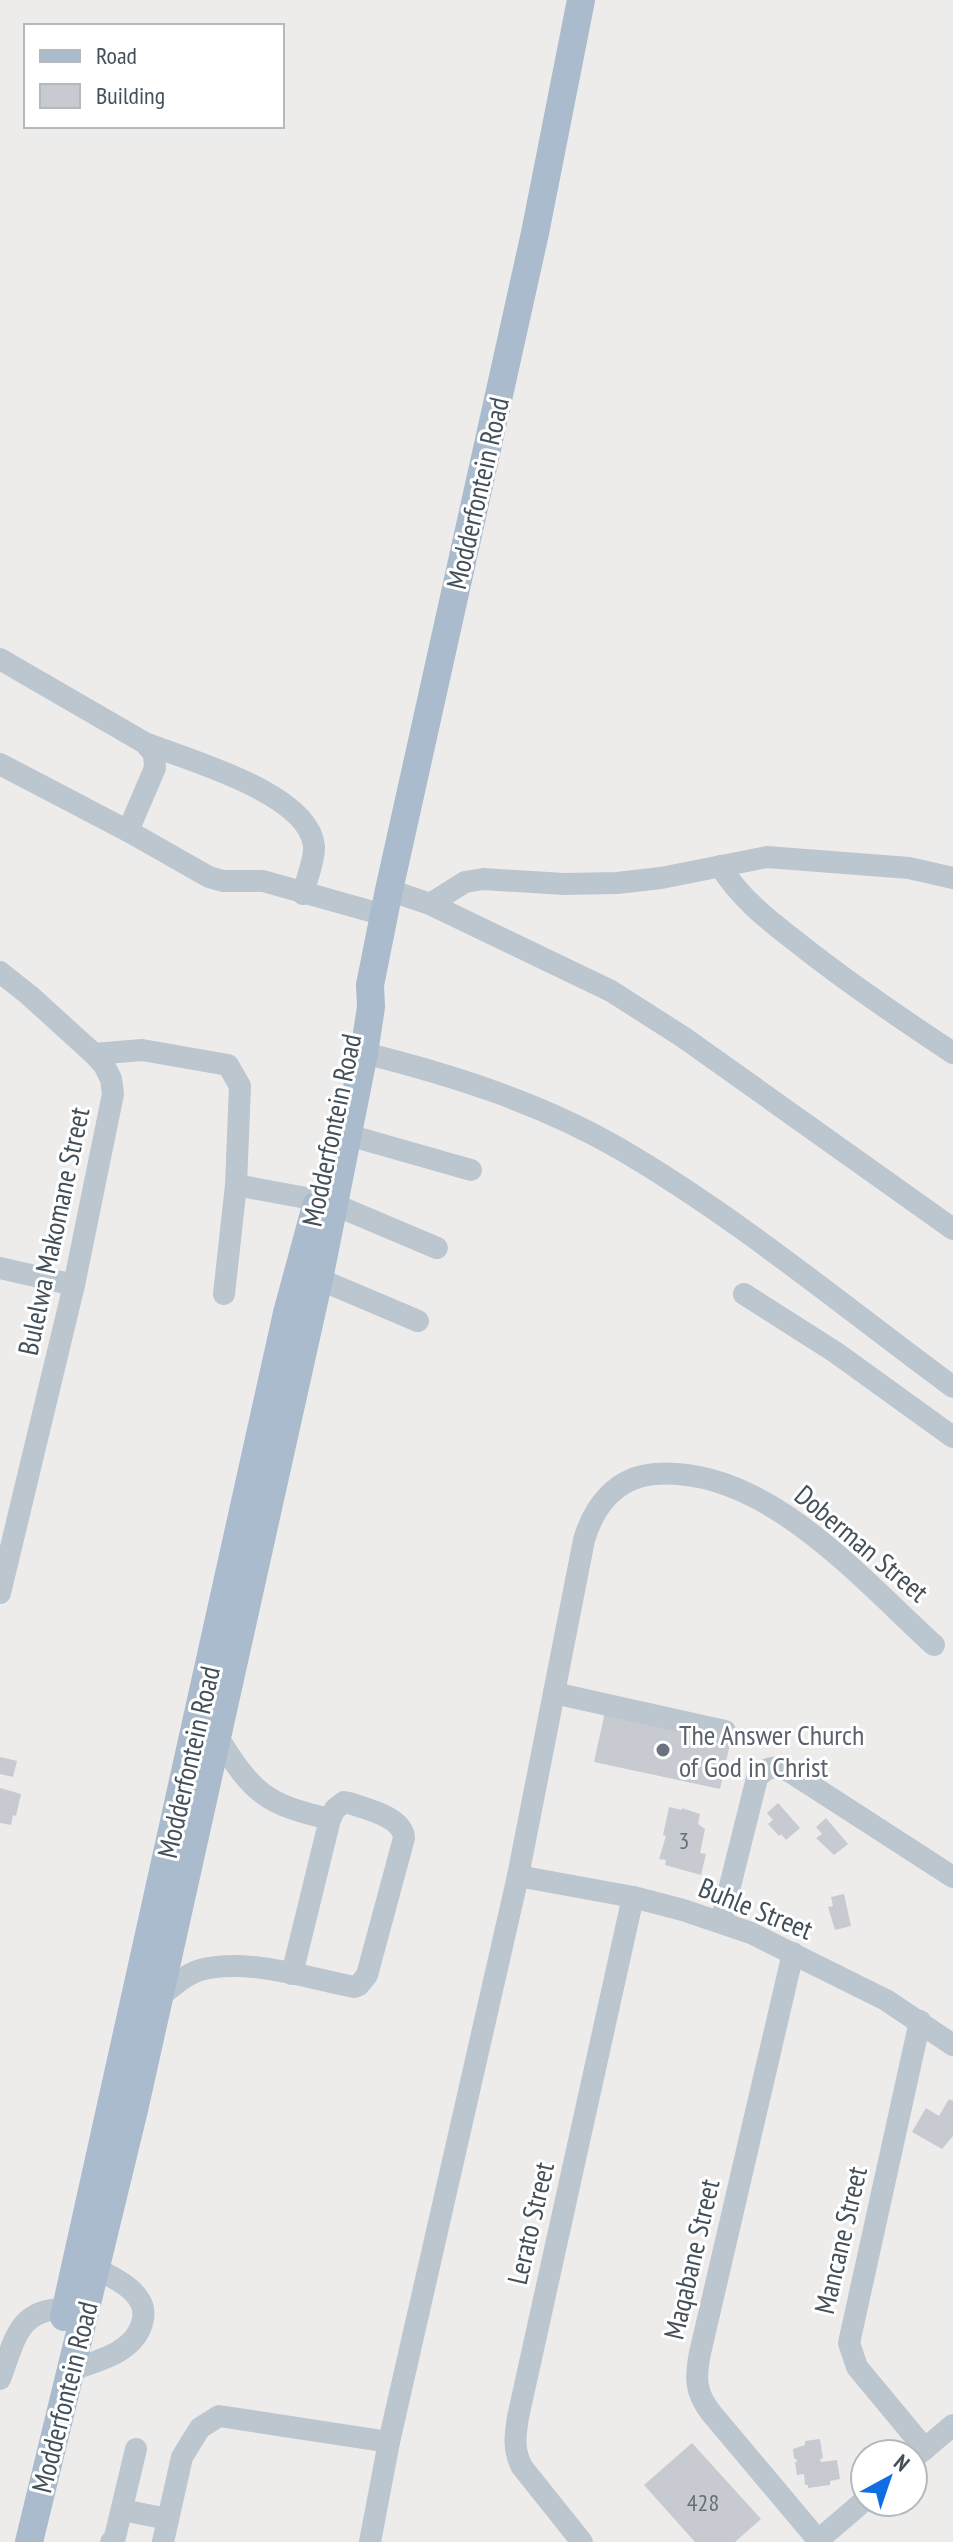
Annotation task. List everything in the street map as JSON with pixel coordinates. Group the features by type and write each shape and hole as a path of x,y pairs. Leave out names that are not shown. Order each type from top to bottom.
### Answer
{"main road":[{"name":"Modderfontein Road","path":"15,2542 287,1313 348,1135 371,1007 370,985 386,903 535,233 581,0"},
{"name":"Modderfontein Road","path":"29,2542 158,1998 319,1279 325,1202 349,1043 359,1004 370,985"}],"street":[{"path":"0,659 145,743 260,789 286,805 305,821 314,846 303,894"},
{"path":"128,831 155,768 154,754 145,743"},
{"path":"0,764 209,877 223,881 263,881 303,894 386,903 430,904 611,991 683,1037 953,1229"},
{"path":"430,904 465,882 483,879 564,884 617,883 661,878 767,857 909,868 953,878"},
{"path":"720,866 731,884 759,912 835,973 953,1053"},
{"name":"Bulelwa Makomane Street","path":"0,972 94,1054 111,1079 113,1094 74,1285 0,1593"},
{"path":"94,1054 142,1050 228,1065 240,1086 236,1185 224,1294"},
{"path":"364,1053 475,1084 551,1114 618,1148 739,1226 953,1387"},
{"path":"348,1135 471,1170"},
{"path":"236,1185 325,1202 437,1248"},
{"path":"0,1268 74,1285"},
{"path":"319,1279 418,1321"},
{"path":"744,1294 835,1352 953,1437"},
{"name":"Doberman Street","path":"554,1693 584,1540 598,1505 611,1492 644,1475 693,1475 750,1492 804,1529 934,1645"},
{"path":"370,2542 389,2442 518,1876 554,1693 725,1731"},
{"path":"217,1736 253,1787 268,1799 298,1812 330,1819"},
{"path":"721,1922 757,1778 771,1767 782,1767 792,1773 953,1877"},
{"path":"158,1998 198,1971 222,1966 244,1966 354,1987 364,1981 404,1838 399,1824 349,1803 339,1805 330,1819 292,1974"},
{"name":"Buhle Street","path":"518,1876 633,1897 721,1922 793,1953 920,2021 953,2045"},
{"name":"Lerato Street","path":"582,2542 522,2467 516,2455 515,2440 633,1897"},
{"name":"Maqabane Street","path":"793,1953 700,2353 696,2387 701,2401 817,2541"},
{"name":"Mancane Street","path":"908,2438 857,2367 849,2343 920,2021"},
{"path":"71,2370 109,2357 128,2345 142,2325 144,2310 139,2299 124,2284 96,2268"},
{"path":"0,2379 22,2323 49,2309 66,2309"},
{"path":"163,2542 182,2457 200,2428 219,2416 389,2442"},
{"path":"929,2445 953,2425"},
{"path":"111,2542 115,2537 136,2449"},
{"path":"122,2510 168,2519"},
{"path":"817,2541 849,2514"}],"building":[{"name":"The Answer Church of God in Christ","path":"605,1712 731,1739 720,1789 594,1762"},
{"path":"0,1757 17,1761 13,1777 0,1774"},
{"path":"0,1788 21,1794 11,1825 0,1823"},
{"path":"778,1803 800,1828 786,1840 768,1824 773,1820 767,1813"},
{"path":"669,1807 700,1814 698,1824 705,1829 700,1853 706,1854 701,1875 665,1865 666,1860 659,1859 666,1836 663,1835"},
{"path":"826,1818 848,1844 834,1855 816,1838 822,1834 816,1827"},
{"path":"844,1894 851,1926 835,1930 828,1907 833,1906 831,1897"},
{"path":"949,2099 953,2101 953,2136 942,2149 912,2132 926,2108 939,2116"},
{"path":"820,2439 821,2462 837,2460 840,2479 830,2481 830,2485 808,2488 804,2474 797,2475 795,2462 798,2461 794,2458 793,2449 805,2445 805,2441"},
{"path":"692,2443 761,2519 735,2542 695,2542 644,2485"}],"place":[{"name":"The Answer Church of God in Christ","path":"663,1750"}]}
